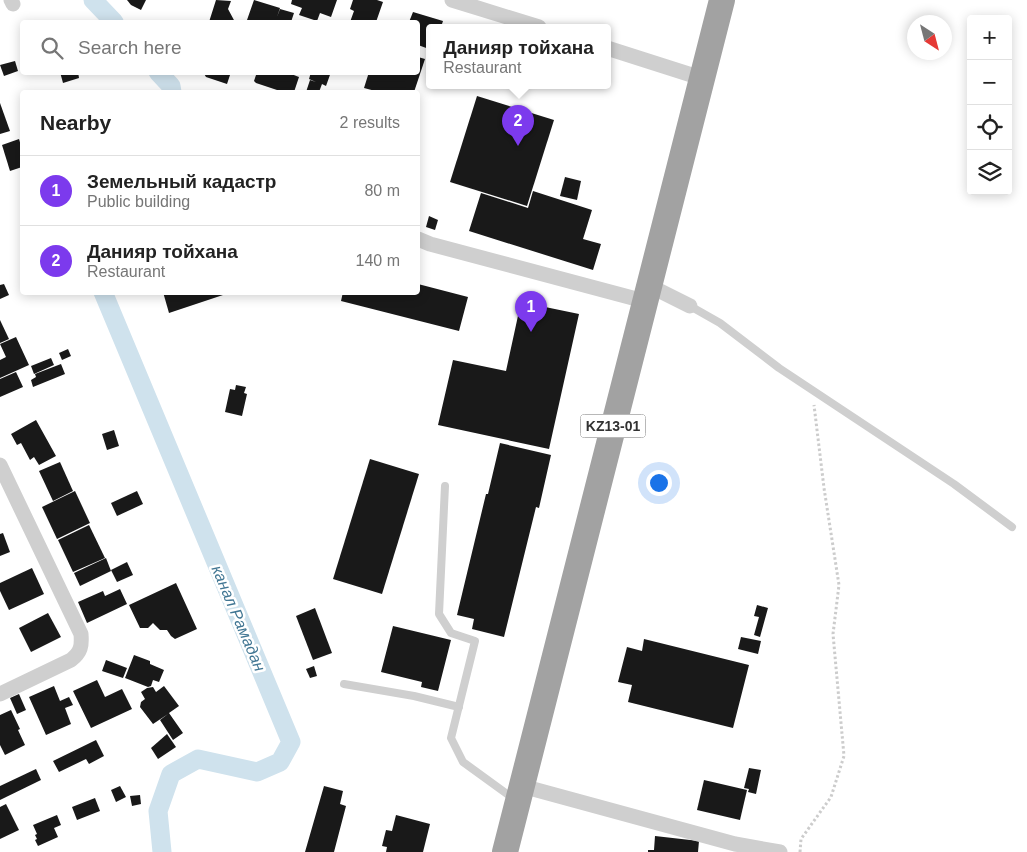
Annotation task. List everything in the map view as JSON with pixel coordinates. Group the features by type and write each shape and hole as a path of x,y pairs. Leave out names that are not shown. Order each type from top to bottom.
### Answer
{"highway":[{"name":"KZ13-01","path":"505,852 722,0"}],"street":[{"path":"452,0 529,24"},
{"path":"611,49 701,78"},
{"path":"420,240 430,244 646,293 690,306"},
{"path":"0,465 81,634 82,645 79,653 71,660 0,694"},
{"path":"520,794 739,848 780,852"}],"lane":[{"path":"690,306 720,323 779,368 954,484 1012,527"},
{"path":"445,486 439,614 451,633 475,641 451,738 463,762 520,794"},
{"path":"344,684 414,696 459,707"}],"path":[{"path":"800,852 801,839 831,796 844,756 832,634 839,585 824,488 812,390"}],"building":[{"path":"127,0 146,0 141,10 131,5"},
{"path":"216,0 231,1 228,9 234,20 210,20"},
{"path":"254,0 280,8 277,17 280,9 294,13 292,20 247,20"},
{"path":"292,0 337,0 331,17 320,13 317,20 299,15 302,8 291,4"},
{"path":"353,0 377,0 383,2 377,20 351,20 354,11 350,9"},
{"path":"413,12 443,21 442,24 426,24 426,48 420,46 420,20 410,20"},
{"path":"420,58 425,59 420,74"},
{"path":"15,61 18,71 4,76 0,65"},
{"path":"61,75 78,75 79,78 63,83"},
{"path":"205,75 230,75 227,84"},
{"path":"256,75 294,75 299,77 295,90 277,90 254,81"},
{"path":"310,75 330,75 326,86 322,84 320,90 307,90 310,80 316,82 309,79"},
{"path":"368,75 420,75 415,90 372,90 364,88"},
{"path":"477,96 554,120 527,206 450,182"},
{"path":"0,103 10,131 0,134"},
{"path":"19,139 20,168 10,171 2,145"},
{"path":"565,177 581,181 577,200 560,196"},
{"path":"533,191 592,210 583,239 601,244 593,270 469,231 481,193 528,208"},
{"path":"429,216 438,220 435,230 426,227"},
{"path":"4,284 9,295 0,299 0,285"},
{"path":"420,285 468,297 459,331 341,301 342,295 420,295"},
{"path":"164,295 223,295 169,313"},
{"path":"521,302 579,314 549,449 438,425 453,360 506,371"},
{"path":"0,320 9,339 0,343"},
{"path":"16,337 29,365 0,378 0,360 6,357 0,344"},
{"path":"68,349 71,356 62,360 59,353"},
{"path":"51,358 54,365 34,374 31,366"},
{"path":"61,364 65,374 33,387 31,380 36,377 35,374"},
{"path":"16,372 23,387 0,397 0,379"},
{"path":"236,385 246,387 244,393 247,394 242,416 225,412 230,389 235,390"},
{"path":"36,420 56,456 39,465 34,457 30,460 21,443 17,445 11,434"},
{"path":"114,430 119,446 107,450 102,434"},
{"path":"500,443 551,455 539,508 536,507 504,637 472,629 474,619 457,615"},
{"path":"370,459 419,474 382,594 333,579"},
{"path":"60,462 73,491 53,501 39,471"},
{"path":"75,491 90,523 57,539 42,507"},
{"path":"137,491 143,504 117,516 111,503"},
{"path":"89,525 105,558 73,572 58,540"},
{"path":"3,533 10,552 0,556 0,534"},
{"path":"106,558 111,571 80,586 74,573"},
{"path":"127,562 133,575 117,582 111,570"},
{"path":"32,568 44,594 9,610 0,591 0,583"},
{"path":"176,583 197,629 175,639 167,630 160,630 153,623 148,628 140,628 129,605"},
{"path":"120,589 127,604 87,623 78,602 103,591 105,596"},
{"path":"757,605 768,608 760,637 754,635 759,617 754,616"},
{"path":"315,608 332,653 313,660 296,616"},
{"path":"48,613 61,637 31,652 19,628"},
{"path":"393,626 451,640 438,691 421,687 422,682 381,672"},
{"path":"741,637 761,641 758,654 738,649"},
{"path":"644,639 749,665 733,728 628,702 632,685 618,682 627,647 642,651"},
{"path":"134,655 150,661 150,664 164,670 159,682 153,680 151,686 148,687 125,678"},
{"path":"106,660 127,668 123,678 102,671"},
{"path":"314,666 317,676 310,678 306,669"},
{"path":"97,680 105,697 122,689 132,709 91,728 73,691"},
{"path":"54,686 60,701 69,697 73,705 65,708 71,724 46,735 29,697"},
{"path":"164,686 179,706 169,713 183,733 173,740 160,720 168,714 153,724 140,707 141,702 145,699 141,692 153,687 156,692"},
{"path":"19,694 26,710 17,714 10,698"},
{"path":"11,710 25,745 5,755 0,745 0,715"},
{"path":"167,734 176,747 158,759 151,748"},
{"path":"96,740 104,756 89,764 86,759 59,772 53,761"},
{"path":"749,768 761,770 756,794 748,792 749,789 744,788"},
{"path":"36,769 41,780 0,800 0,786"},
{"path":"704,780 747,790 740,820 697,810"},
{"path":"120,786 126,797 116,802 111,790"},
{"path":"324,786 343,791 340,804 346,806 334,852 305,852"},
{"path":"140,795 141,804 132,806 130,796"},
{"path":"95,798 100,811 77,820 72,807"},
{"path":"6,804 19,830 0,839 0,807"},
{"path":"57,815 61,825 54,828 58,837 38,846 35,840 37,839 35,835 37,834 33,825"},
{"path":"396,815 430,824 423,852 386,852 387,847 382,846 386,830 392,831"},
{"path":"655,836 699,841 698,852 648,852 648,850 654,850"}],"waterway":[{"name":"канал Рамадан","path":"93,0 112,20"},
{"name":"канал Рамадан","path":"161,75 171,86 172,90"},
{"name":"канал Рамадан","path":"104,295 291,742 280,762 257,772 198,759 171,774 158,811 162,852"}],"place":[{"name":"Данияр тойхана","path":"518,146"},
{"name":"Земельный кадастр","path":"531,332"}]}
